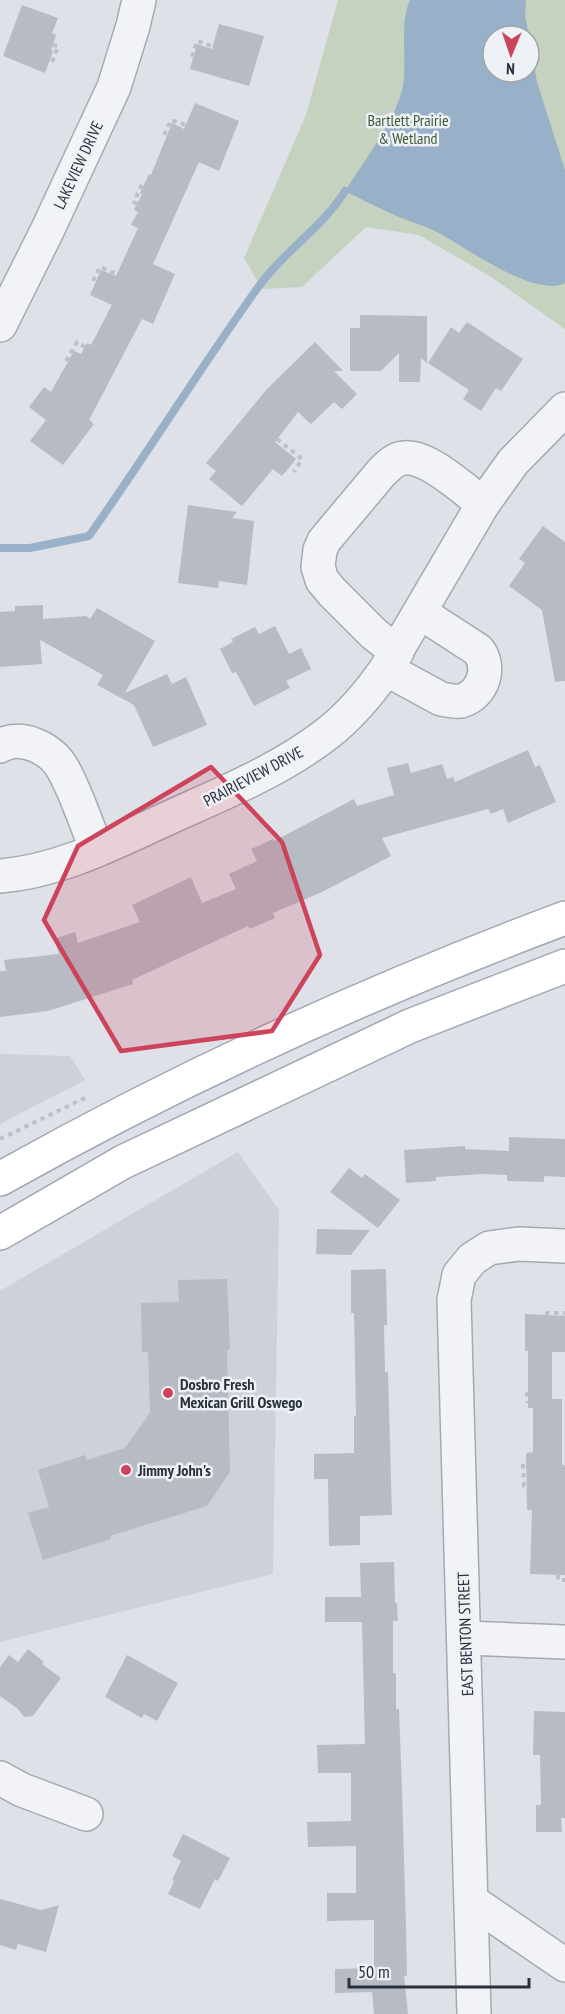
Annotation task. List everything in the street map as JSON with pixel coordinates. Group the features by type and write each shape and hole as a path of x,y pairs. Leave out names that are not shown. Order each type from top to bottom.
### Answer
{"main road":[{"path":"0,1179 247,1050 386,988 565,918"},
{"path":"0,1233 123,1162 410,1026 565,966"}],"street":[{"name":"LAKEVIEW DRIVE","path":"0,325 47,231 115,84 139,0"},
{"name":"PRAIRIEVIEW DRIVE","path":"0,876 47,869 97,850 285,763 329,732 372,689 392,661 483,504 513,462 565,409"},
{"path":"421,613 478,650 483,656 485,674 481,686 472,695 460,701 441,699 392,661 374,634 322,580 318,567 322,545 381,473 400,459 414,458 428,464 483,504"},
{"path":"0,746 16,740 28,742 47,751 62,767 97,850"},
{"name":"EAST BENTON STREET","path":"474,2014 454,1300 459,1275 472,1259 489,1248 519,1244 565,1246"},
{"path":"465,1638 565,1642"},
{"path":"0,1778 22,1790 86,1814"},
{"path":"472,1902 565,1965"}],"path":[{"path":"192,57 197,41 212,46"},
{"path":"52,62 58,46 53,45"},
{"path":"164,135 171,120 186,126"},
{"path":"137,204 134,202 143,182"},
{"path":"93,281 100,267 117,274"},
{"path":"66,361 77,342 85,347"},
{"path":"277,439 302,459 294,472"},
{"path":"547,1315 547,1313 565,1313"},
{"path":"527,1392 528,1403"},
{"path":"524,1464 524,1486 527,1486"},
{"path":"558,1575 558,1580 565,1580"}],"highlighted area":[{"path":"211,767 282,842 320,955 272,1031 121,1051 44,920 78,846"}],"shaded area":[{"path":"0,1054 70,1056 85,1080 0,1124"},
{"path":"238,1152 279,1210 273,1574 0,1642 0,1291"}],"green space":[{"name":"Bartlett Prairie & Wetland","path":"338,0 565,0 565,329 491,277 419,235 366,227 302,287 262,289 244,258 306,115"}],"water":[{"path":"410,0 526,0 527,24 481,24 481,84 538,84 565,170 565,283 552,286 536,284 518,277 435,231 389,213 345,191 385,129 398,103 404,80 404,32"}],"building":[{"path":"22,5 58,18 52,33 56,35 51,50 53,51 45,73 3,56"},
{"path":"219,24 264,36 249,86 190,69 197,44 212,49"},
{"path":"195,103 239,121 219,171 199,162 153,264 175,274 153,324 142,319 89,420 94,424 63,465 30,441 46,420 29,407 44,387 51,392 74,351 81,354 87,343 91,345 112,305 90,295 101,270 116,276 138,228 131,225 138,212 134,210 142,194 140,193 149,174 151,175 172,123 184,129"},
{"path":"360,315 427,316 427,363 421,358 420,382 399,382 399,353 381,371 350,371 350,328 360,328"},
{"path":"467,322 523,359 501,391 496,388 481,411 463,399 469,390 428,363 451,327 459,333"},
{"path":"315,342 343,371 334,371 357,394 342,409 334,402 311,424 298,412 275,442 296,459 282,476 273,469 242,506 209,479 216,471 206,463 267,389"},
{"path":"188,505 237,512 232,518 254,521 247,585 219,581 218,588 178,583"},
{"path":"543,526 565,542 565,681 555,682 542,610 509,586 525,563 519,559"},
{"path":"43,605 43,619 86,616 90,619 97,608 155,641 125,693 167,674 172,684 186,677 207,725 153,747 134,705 97,685 103,675 40,640 42,664 0,667 0,612 15,611 15,606"},
{"path":"275,626 289,654 301,648 311,669 286,681 290,688 254,706 236,672 232,673 220,649 233,642 231,639 255,627 259,634"},
{"path":"528,750 535,767 540,765 556,802 508,823 503,809 491,814 488,809 382,838 391,856 322,892 273,913 275,918 250,929 248,926 132,980 133,984 48,1011 0,1017 0,971 6,971 4,960 59,954 54,939 75,932 78,943 140,922 132,905 191,877 202,903 236,889 229,874 257,861 251,849 273,839 274,841 354,799 357,806 394,795 387,768 408,763 411,773 442,764 447,779 453,777 455,782"},
{"path":"509,1137 565,1139 565,1177 544,1176 544,1182 507,1181 507,1175 483,1174 436,1177 436,1181 406,1183 404,1150 465,1146 465,1149 509,1151"},
{"path":"349,1168 362,1178 365,1174 400,1200 378,1228 330,1192"},
{"path":"317,1229 370,1230 351,1255 316,1254"},
{"path":"386,1269 385,1372 388,1372 392,1515 360,1516 360,1545 329,1546 328,1479 314,1479 314,1454 354,1453 354,1416 356,1416 351,1270"},
{"path":"227,1279 230,1349 227,1350 230,1472 207,1506 110,1536 111,1539 43,1560 28,1513 49,1507 38,1470 85,1455 87,1460 125,1448 150,1413 148,1352 142,1352 141,1303 179,1302 178,1280"},
{"path":"525,1314 565,1316 565,1352 552,1352 552,1399 562,1399 562,1465 565,1465 565,1575 530,1574 532,1510 527,1510 526,1453 533,1452 533,1408 528,1408 528,1351 525,1351"},
{"path":"394,1562 398,1621 393,1621 393,1673 396,1673 396,1709 399,1709 407,1976 404,1976 408,2014 374,2014 372,1992 335,1993 335,1969 374,1968 374,1920 327,1921 327,1893 356,1893 356,1846 308,1847 307,1822 351,1821 351,1773 318,1773 317,1745 365,1744 362,1622 325,1622 325,1597 361,1597 360,1563"},
{"path":"28,1649 44,1662 42,1664 61,1678 33,1716 24,1717 18,1709 0,1696 0,1667 9,1655 18,1662"},
{"path":"127,1655 178,1683 157,1721 144,1714 142,1718 105,1697"},
{"path":"534,1711 565,1712 565,1818 561,1818 562,1832 536,1832 536,1805 541,1805 540,1755 533,1755"},
{"path":"183,1834 230,1858 218,1881 215,1879 200,1909 168,1894 181,1861 172,1856"},
{"path":"0,1899 41,1910 59,1905 46,1952 18,1944 16,1950 0,1945"}],"waterway":[{"path":"0,548 30,548 89,536 259,286 279,262 326,216 345,191"}],"place":[{"name":"Dosbro Fresh Mexican Grill Oswego","path":"168,1393"},
{"name":"Jimmy John's","path":"126,1470"}]}
